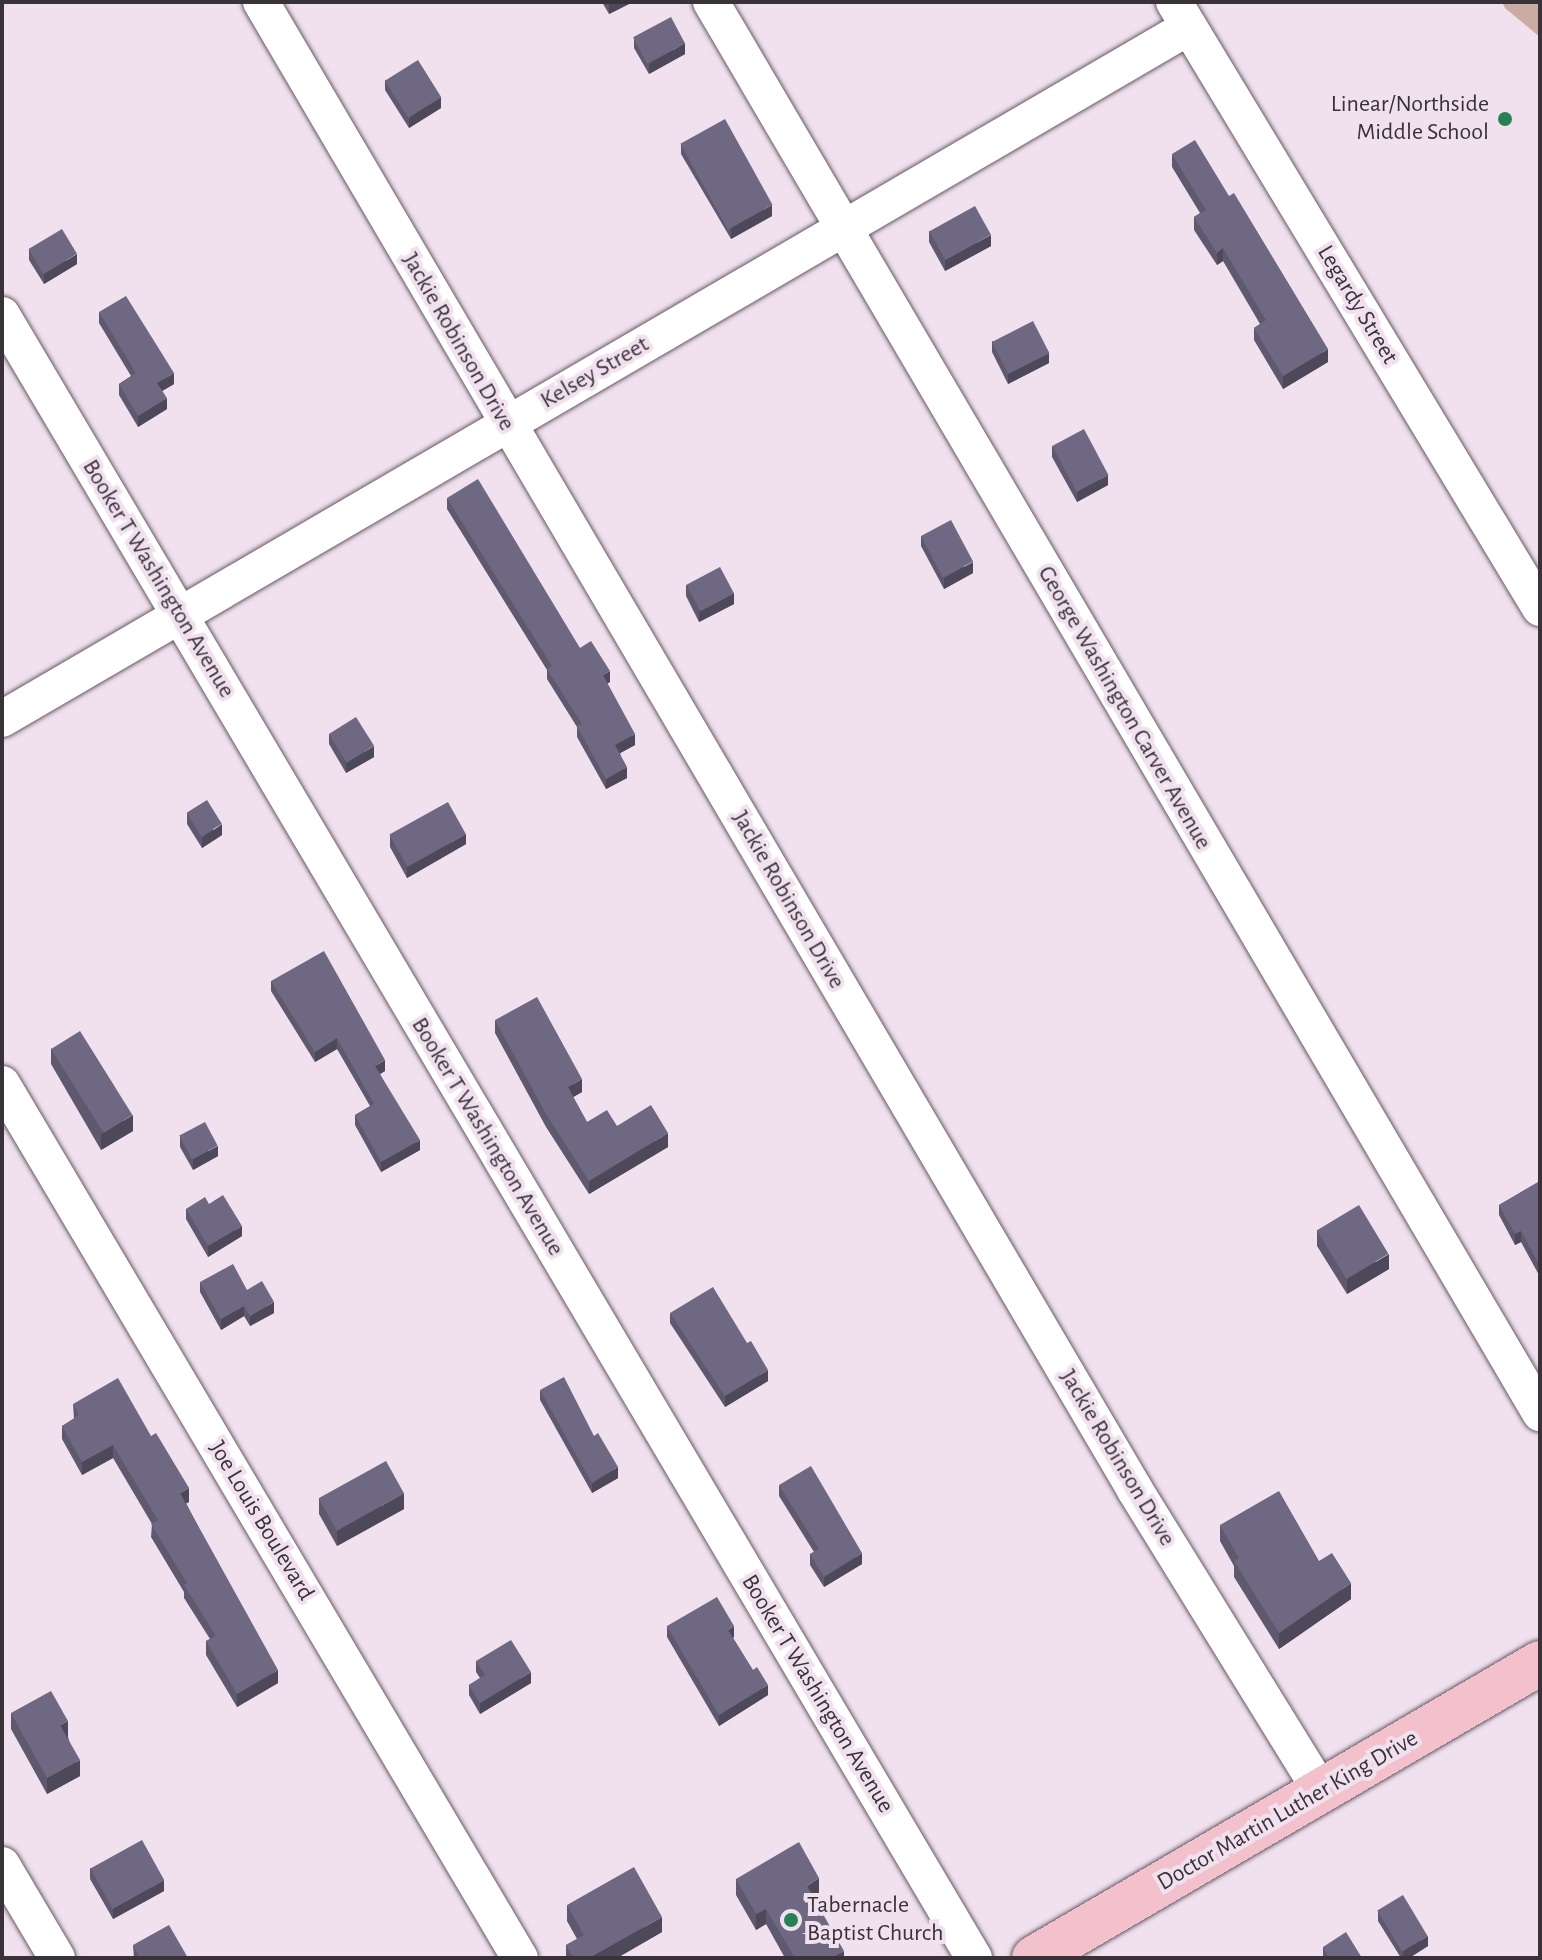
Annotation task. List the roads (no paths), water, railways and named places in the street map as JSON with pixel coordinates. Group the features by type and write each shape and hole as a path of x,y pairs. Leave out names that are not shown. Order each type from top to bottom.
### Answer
{"main road":[{"name":"Doctor Martin Luther King Drive","path":"1034,1958 1322,1793 1540,1663"}],"street":[{"name":"Jackie Robinson Drive","path":"261,2 1135,1490 1322,1793"},
{"name":"George Washington Carver Avenue","path":"711,2 1540,1413"},
{"name":"Kelsey Street","path":"2,719 842,229 1182,15"},
{"name":"Legardy Street","path":"1182,15 1540,608"},
{"name":"Booker T Washington Avenue","path":"2,315 974,1958"},
{"name":"Joe Louis Boulevard","path":"2,1084 520,1958"},
{"path":"2,1865 57,1958"}],"place":[{"name":"Linear/Northside Middle School","path":"1505,119"},
{"name":"Tabernacle Baptist Church","path":"791,1920"}]}
